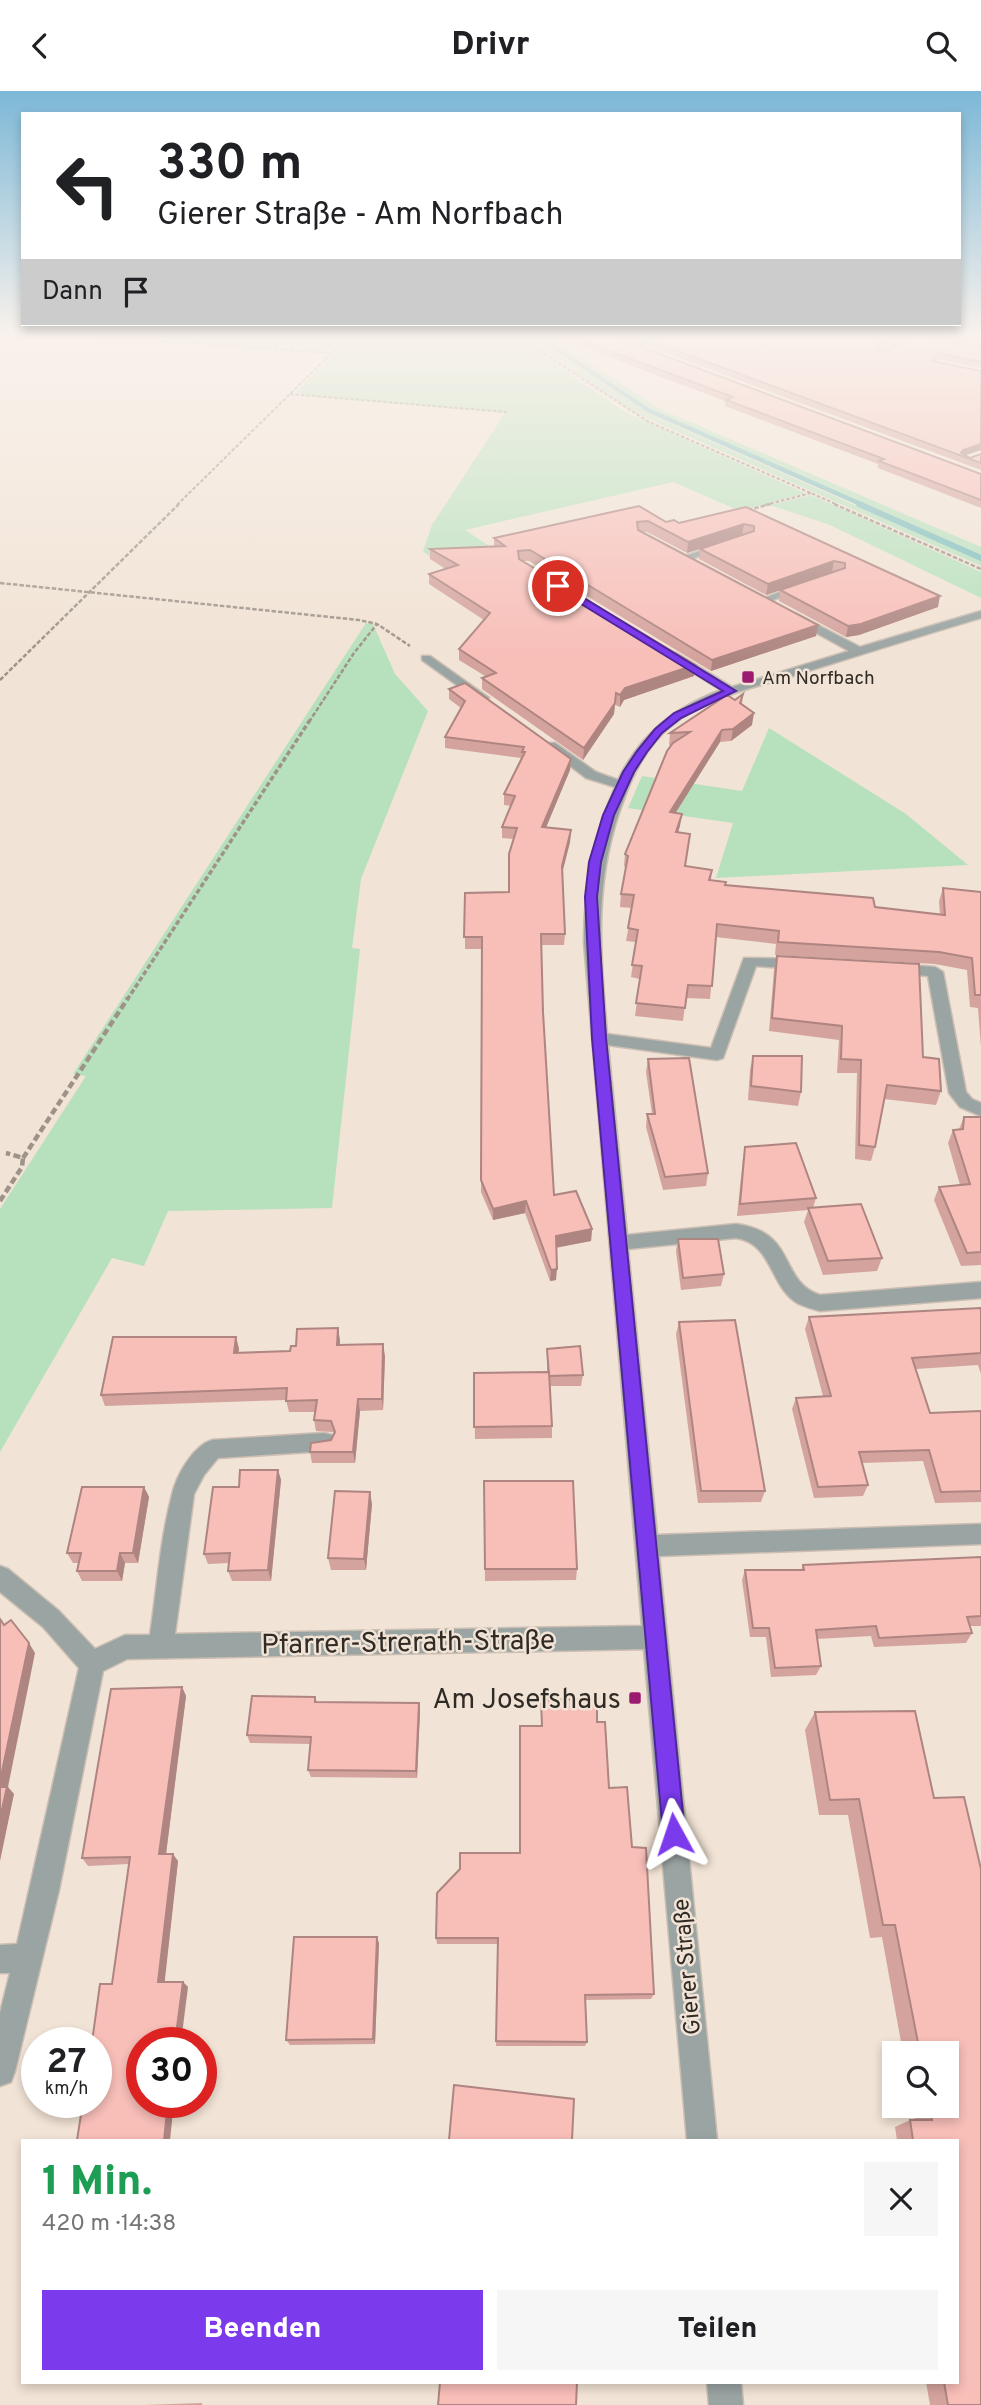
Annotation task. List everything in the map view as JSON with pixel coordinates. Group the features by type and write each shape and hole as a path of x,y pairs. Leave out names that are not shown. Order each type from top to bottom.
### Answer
{"street":[{"path":"695,564 679,555 736,542"},
{"path":"764,600 811,585"},
{"path":"752,594 776,607"},
{"path":"788,613 860,652"},
{"name":"Gierer Straße","path":"702,2139 599,1038 591,933 592,885 601,839 622,785 642,751 667,723 689,708 731,691 981,614"},
{"path":"658,647 731,691"},
{"path":"423,656 492,705"},
{"path":"536,736 591,775 622,785"},
{"path":"599,1038 717,1054 750,961 816,965"},
{"path":"882,969 935,972 958,1093 966,1103 981,1110"},
{"path":"618,1243 736,1231 753,1232 771,1248 795,1293 808,1301 820,1303 981,1290"},
{"path":"161,1646 183,1493 196,1468 212,1449 324,1442"},
{"path":"647,1546 981,1534"},
{"path":"0,1577 51,1619 92,1664 29,1958 0,2071"},
{"name":"Pfarrer-Strerath-Straße","path":"92,1664 125,1647 656,1637"},
{"path":"0,1959 29,1958"},
{"path":"724,2384 726,2405"}],"path":[{"path":"0,680 238,444"},
{"path":"701,444 981,569"},
{"path":"747,510 812,493"},
{"path":"0,583 377,624 423,656"},
{"path":"0,1201 22,1167 23,1158 354,653 377,624"},
{"path":"6,1153 23,1158"}],"green space":[{"path":"485,444 696,444 805,493 740,511 673,482 465,530 503,555 448,572 423,551 432,525"},
{"path":"705,444 717,444 981,561 981,566"},
{"path":"730,444 741,444 981,547 981,555"},
{"path":"811,495 981,572 981,598 830,525 770,505"},
{"path":"366,623 373,624 395,674 428,711 361,879 352,948 360,949 332,1208 168,1211 144,1266 112,1258 0,1452 0,1209 86,1076 73,1074"},
{"path":"769,728 906,814 968,865 716,878 733,823 628,808 642,776 742,791"}],"building":[{"path":"844,444 901,444 981,474 981,500 879,461 884,459"},
{"path":"930,444 981,444 961,453 970,458 981,454 981,463"},
{"path":"639,506 666,522 674,520 679,523 746,507 940,596 861,624 848,626 780,590 845,568 845,563 834,561 768,584 700,549 754,531 754,526 744,524 688,542 648,521 637,522 638,530 818,625 712,660 530,550 518,551 519,559 695,665 625,688 620,695 616,693 615,703 584,748 482,678 496,673 459,649 490,613 429,574 458,565 430,549 505,546 494,538"},
{"path":"465,683 571,759 542,827 571,830 562,866 565,934 541,934 543,1012 554,1195 576,1191 592,1229 556,1236 557,1269 551,1270 526,1201 493,1209 481,1180 482,937 464,937 465,893 509,892 509,854 517,828 502,827 515,796 504,794 525,752 522,752 524,747 445,737 465,701 449,689"},
{"path":"743,694 740,703 754,713 733,729 722,730 670,812 682,814 676,832 690,834 685,866 712,870 709,880 726,882 725,885 873,898 875,907 945,915 943,888 981,892 981,995 975,995 972,958 939,952 778,942 779,931 717,924 712,986 688,985 685,1008 636,1003 642,966 632,965 638,930 628,928 634,895 621,894 628,856 625,854 667,751 673,743 690,732 670,733 727,695 735,700"},
{"path":"777,956 919,964 923,1057 939,1059 941,1091 887,1085 875,1147 859,1145 861,1060 841,1059 842,1026 772,1018"},
{"path":"753,1056 802,1056 801,1092 751,1086"},
{"path":"689,1058 708,1173 665,1177 647,1114 655,1114 648,1059"},
{"path":"964,1117 981,1117 981,1252 967,1253 939,1187 970,1184 953,1130 963,1129"},
{"path":"796,1143 816,1198 740,1204 745,1147"},
{"path":"861,1204 882,1258 828,1261 808,1208"},
{"path":"678,1239 718,1239 724,1274 683,1278"},
{"path":"981,1308 981,1353 912,1358 930,1413 981,1411 981,1491 941,1492 929,1450 859,1452 868,1485 818,1487 796,1398 831,1396 809,1317"},
{"path":"735,1320 765,1491 701,1491 679,1322"},
{"path":"338,1328 337,1345 383,1344 382,1399 358,1399 353,1452 310,1452 311,1443 331,1440 335,1432 331,1421 314,1420 317,1400 286,1401 287,1388 101,1395 113,1337 236,1337 234,1353 290,1351 291,1346 296,1346 297,1329"},
{"path":"580,1346 583,1375 549,1376 547,1349"},
{"path":"549,1372 552,1426 474,1427 474,1373"},
{"path":"240,1470 278,1470 268,1570 228,1571 230,1553 204,1554 213,1487 239,1487"},
{"path":"484,1481 573,1481 577,1569 485,1569"},
{"path":"82,1487 144,1487 133,1553 120,1553 117,1571 77,1571 81,1553 67,1553"},
{"path":"335,1491 370,1492 364,1559 328,1558"},
{"path":"981,1557 981,1616 967,1617 972,1633 879,1638 876,1626 816,1630 821,1666 775,1668 769,1628 753,1628 745,1570 804,1570 803,1565"},
{"path":"0,1619 4,1625 11,1620 29,1643 0,1781"},
{"path":"182,1687 159,1854 173,1854 158,1982 183,1982 177,2027 126,2027 126,2118 166,2118 164,2139 77,2139 80,2118 112,2118 112,2027 94,2027 100,1984 112,1984 130,1857 82,1858 111,1689"},
{"path":"252,1696 315,1697 315,1702 419,1703 416,1771 308,1770 311,1737 247,1735"},
{"path":"597,1699 597,1722 605,1722 609,1788 627,1787 632,1847 646,1848 654,1994 585,1995 587,2042 496,2041 498,1938 436,1938 437,1893 460,1869 460,1853 520,1853 520,1726 542,1726 541,1700"},
{"path":"915,1711 934,1798 964,1797 981,1869 981,2405 948,2405 944,2384 959,2384 959,2139 913,2139 910,2120 959,2118 959,2041 918,2041 895,1925 883,1925 859,1799 830,1800 815,1712"},
{"path":"0,1787 7,1787 0,1818"},
{"path":"294,1937 377,1937 373,2039 286,2040"},
{"path":"454,2085 574,2099 572,2139 449,2139"},
{"path":"440,2384 577,2384 576,2405 438,2405"}],"waterway":[{"path":"725,444 863,505"},
{"path":"859,504 981,558"}],"place":[{"name":"Am Norfbach","path":"748,677"},
{"name":"Am Josefshaus","path":"635,1698"}],"route":[{"path":"558,586 731,691 677,715 658,731 642,751 622,785 609,815 595,862 591,897 599,1038 674,1834"}]}
